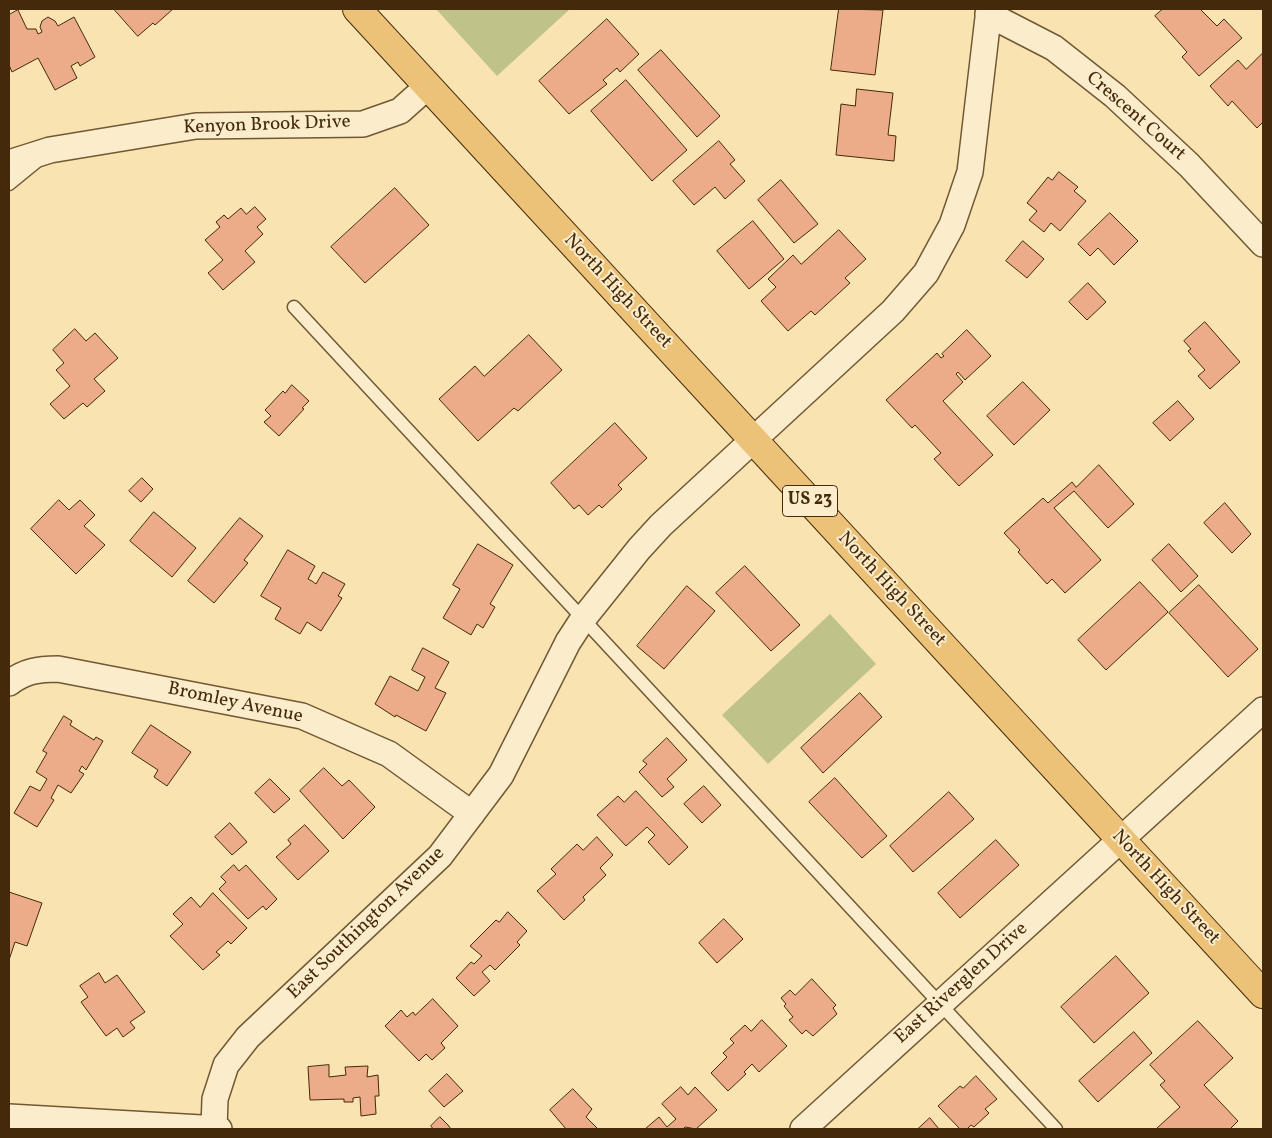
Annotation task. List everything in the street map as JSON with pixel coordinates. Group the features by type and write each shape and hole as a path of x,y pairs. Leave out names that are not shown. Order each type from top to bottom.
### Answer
{"main road":[{"name":"North High Street","path":"357,9 1263,994"}],"street":[{"name":"Crescent Court","path":"989,12 1054,48 1115,96 1189,166 1263,244"},
{"name":"East Southington Avenue","path":"216,1129 215,1099 226,1065 248,1037 440,856 501,775 568,642 617,574 656,531 893,311 926,273 952,225 970,172 989,12"},
{"name":"Kenyon Brook Drive","path":"9,163 50,150 196,126 363,124 400,110 428,86"},
{"name":"Bromley Avenue","path":"9,683 20,674 34,670 58,669 302,716 388,754 472,814"},
{"name":"East Riverglen Drive","path":"804,1129 1263,710"},
{"path":"9,1117 216,1129"}],"lane":[{"path":"9,184 50,150"},
{"path":"294,307 1056,1129"}],"green space":[{"path":"436,9 570,9 497,76"},
{"path":"830,614 876,664 768,764 722,715"}],"building":[{"path":"114,9 173,9 155,25 153,23 138,36"},
{"path":"839,9 883,10 875,75 831,70"},
{"path":"1163,9 1200,9 1217,26 1224,19 1242,38 1199,76 1182,57 1187,52 1155,16"},
{"path":"18,10 27,29 36,29 38,34 42,32 40,27 42,21 48,17 55,21 58,26 74,17 95,57 80,66 78,62 71,66 77,78 55,90 38,58 12,72 9,65 9,15"},
{"path":"607,19 639,54 620,72 617,68 603,80 607,84 569,114 539,81"},
{"path":"661,50 720,116 697,137 638,70"},
{"path":"1263,53 1263,125 1262,123 1257,128 1232,101 1228,106 1210,86 1238,60 1246,69"},
{"path":"626,80 687,150 652,181 591,111"},
{"path":"857,89 893,93 888,135 896,136 894,161 836,155 841,104 855,106"},
{"path":"719,141 735,160 730,164 745,181 725,199 715,187 694,205 673,181"},
{"path":"1059,172 1078,187 1074,191 1086,201 1060,231 1051,223 1044,232 1029,220 1037,211 1027,203 1048,177 1052,180"},
{"path":"781,180 818,224 794,243 758,200"},
{"path":"395,188 429,225 365,283 331,247"},
{"path":"255,207 266,219 257,227 263,234 245,251 255,262 223,290 208,273 223,260 205,240 220,227 216,222 224,215 228,219 241,208 246,214"},
{"path":"1110,213 1138,241 1114,265 1098,248 1090,256 1078,244"},
{"path":"753,221 784,259 749,289 717,251"},
{"path":"839,230 866,259 845,278 850,283 815,315 811,311 788,331 761,301 776,287 768,279 793,255 801,264"},
{"path":"1023,241 1044,259 1027,278 1006,261"},
{"path":"1088,283 1106,302 1087,320 1069,302"},
{"path":"1205,322 1240,362 1210,389 1198,376 1205,370 1188,351 1191,349 1184,341"},
{"path":"75,329 86,341 95,333 118,358 94,379 105,391 87,407 83,403 64,419 50,404 70,386 56,370 64,363 53,350"},
{"path":"967,330 991,356 965,380 958,372 956,374 963,382 943,401 993,455 959,486 934,459 941,453 915,425 912,428 886,400 937,353 941,358 944,356 942,354"},
{"path":"529,335 562,370 518,411 514,408 478,441 439,399 475,366 484,376"},
{"path":"1023,382 1050,410 1014,445 987,416"},
{"path":"292,385 309,401 279,436 264,422 271,416 265,410 283,391 285,393"},
{"path":"1178,401 1194,419 1170,441 1153,423"},
{"path":"615,423 647,458 618,485 621,490 602,508 599,505 588,515 579,505 574,509 551,483"},
{"path":"1099,465 1134,504 1108,528 1074,491 1054,508 1101,560 1065,593 1052,579 1047,584 1018,552 1020,550 1004,533 1043,498 1048,503 1072,482 1076,487"},
{"path":"142,478 153,489 141,502 129,491"},
{"path":"59,500 69,510 80,500 95,515 84,526 105,545 76,574 31,529"},
{"path":"1225,503 1251,534 1232,553 1204,523"},
{"path":"154,512 196,548 172,577 130,541"},
{"path":"240,518 263,536 244,560 248,563 214,603 188,581"},
{"path":"478,544 513,565 490,604 495,607 483,628 477,624 471,635 443,618 460,589 453,585"},
{"path":"1169,544 1198,576 1181,592 1152,560"},
{"path":"288,550 315,566 308,579 316,584 323,572 345,584 338,596 342,598 321,631 307,622 300,634 275,619 281,608 261,596"},
{"path":"745,566 800,625 771,651 716,593"},
{"path":"1140,582 1168,612 1106,670 1078,640"},
{"path":"1199,585 1258,649 1228,677 1169,613"},
{"path":"687,586 715,611 664,669 637,646"},
{"path":"423,648 449,662 435,688 446,693 426,731 396,715 395,717 375,704 390,676 418,691 425,677 412,670"},
{"path":"860,693 882,717 823,773 801,748"},
{"path":"64,716 72,721 70,725 94,740 96,737 103,741 86,770 82,766 79,771 84,774 71,793 58,785 51,798 54,800 37,827 14,813 30,786 40,791 47,779 36,772 47,753 43,751"},
{"path":"151,725 191,752 167,786 154,777 158,770 132,753"},
{"path":"667,738 687,760 667,779 674,787 662,797 639,772 647,764 643,761"},
{"path":"324,768 342,786 349,780 375,807 343,839 300,791"},
{"path":"835,778 887,836 862,858 809,802"},
{"path":"270,779 290,799 274,813 255,793"},
{"path":"704,786 721,805 702,823 684,804"},
{"path":"636,791 688,847 669,865 648,842 655,835 647,827 626,846 597,815 618,796 624,802"},
{"path":"949,792 974,819 913,872 890,846"},
{"path":"230,823 247,842 232,855 215,837"},
{"path":"305,825 329,851 298,880 276,857 291,844 288,840"},
{"path":"597,837 613,855 600,868 606,875 583,897 585,900 564,920 537,891 556,874 551,869 577,844 583,850"},
{"path":"996,840 1019,865 960,918 938,893"},
{"path":"234,865 239,871 246,865 277,899 266,910 263,906 248,919 219,889 226,882 221,877"},
{"path":"9,892 42,903 27,946 15,942 9,960"},
{"path":"213,893 247,928 231,944 228,941 216,952 220,955 203,970 170,936 183,924 173,914 191,897 200,907"},
{"path":"508,912 527,931 517,942 520,945 495,970 490,965 482,972 490,981 474,996 456,978 471,962 474,964 482,956 470,946 496,920 499,922"},
{"path":"724,919 743,939 717,963 699,943"},
{"path":"1116,956 1149,993 1094,1043 1061,1007"},
{"path":"99,973 105,983 117,975 145,1012 130,1022 135,1028 123,1037 117,1028 106,1036 81,1002 88,997 80,986"},
{"path":"812,979 836,1005 833,1008 837,1014 813,1036 806,1030 802,1034 789,1020 793,1017 784,1006 786,1004 781,998 790,990 795,995"},
{"path":"433,999 458,1026 441,1043 445,1048 432,1060 426,1054 419,1061 385,1026 401,1010 407,1017 413,1012 415,1015"},
{"path":"762,1020 787,1046 759,1072 752,1064 744,1072 746,1074 728,1091 711,1073 727,1057 723,1053 734,1043 730,1039 745,1025 751,1031"},
{"path":"1198,1021 1233,1058 1204,1085 1238,1121 1230,1129 1156,1129 1180,1107 1160,1085 1165,1081 1150,1065"},
{"path":"1134,1032 1152,1053 1098,1102 1079,1081"},
{"path":"329,1065 329,1077 346,1075 345,1067 368,1066 367,1077 378,1075 379,1096 375,1096 376,1114 361,1116 360,1097 353,1098 353,1102 344,1102 344,1099 310,1100 308,1067"},
{"path":"447,1074 463,1091 444,1107 429,1091"},
{"path":"976,1076 997,1099 985,1109 989,1113 974,1127 971,1125 967,1129 960,1129 938,1106 960,1086 963,1088"},
{"path":"681,1087 688,1095 695,1087 717,1110 696,1129 685,1127 683,1129 645,1129 659,1117 667,1127 676,1119 662,1104"},
{"path":"573,1089 592,1109 586,1117 598,1129 566,1129 550,1110"},
{"path":"440,1117 451,1129 433,1129 431,1126"},
{"path":"930,1118 939,1129 918,1129"}]}
